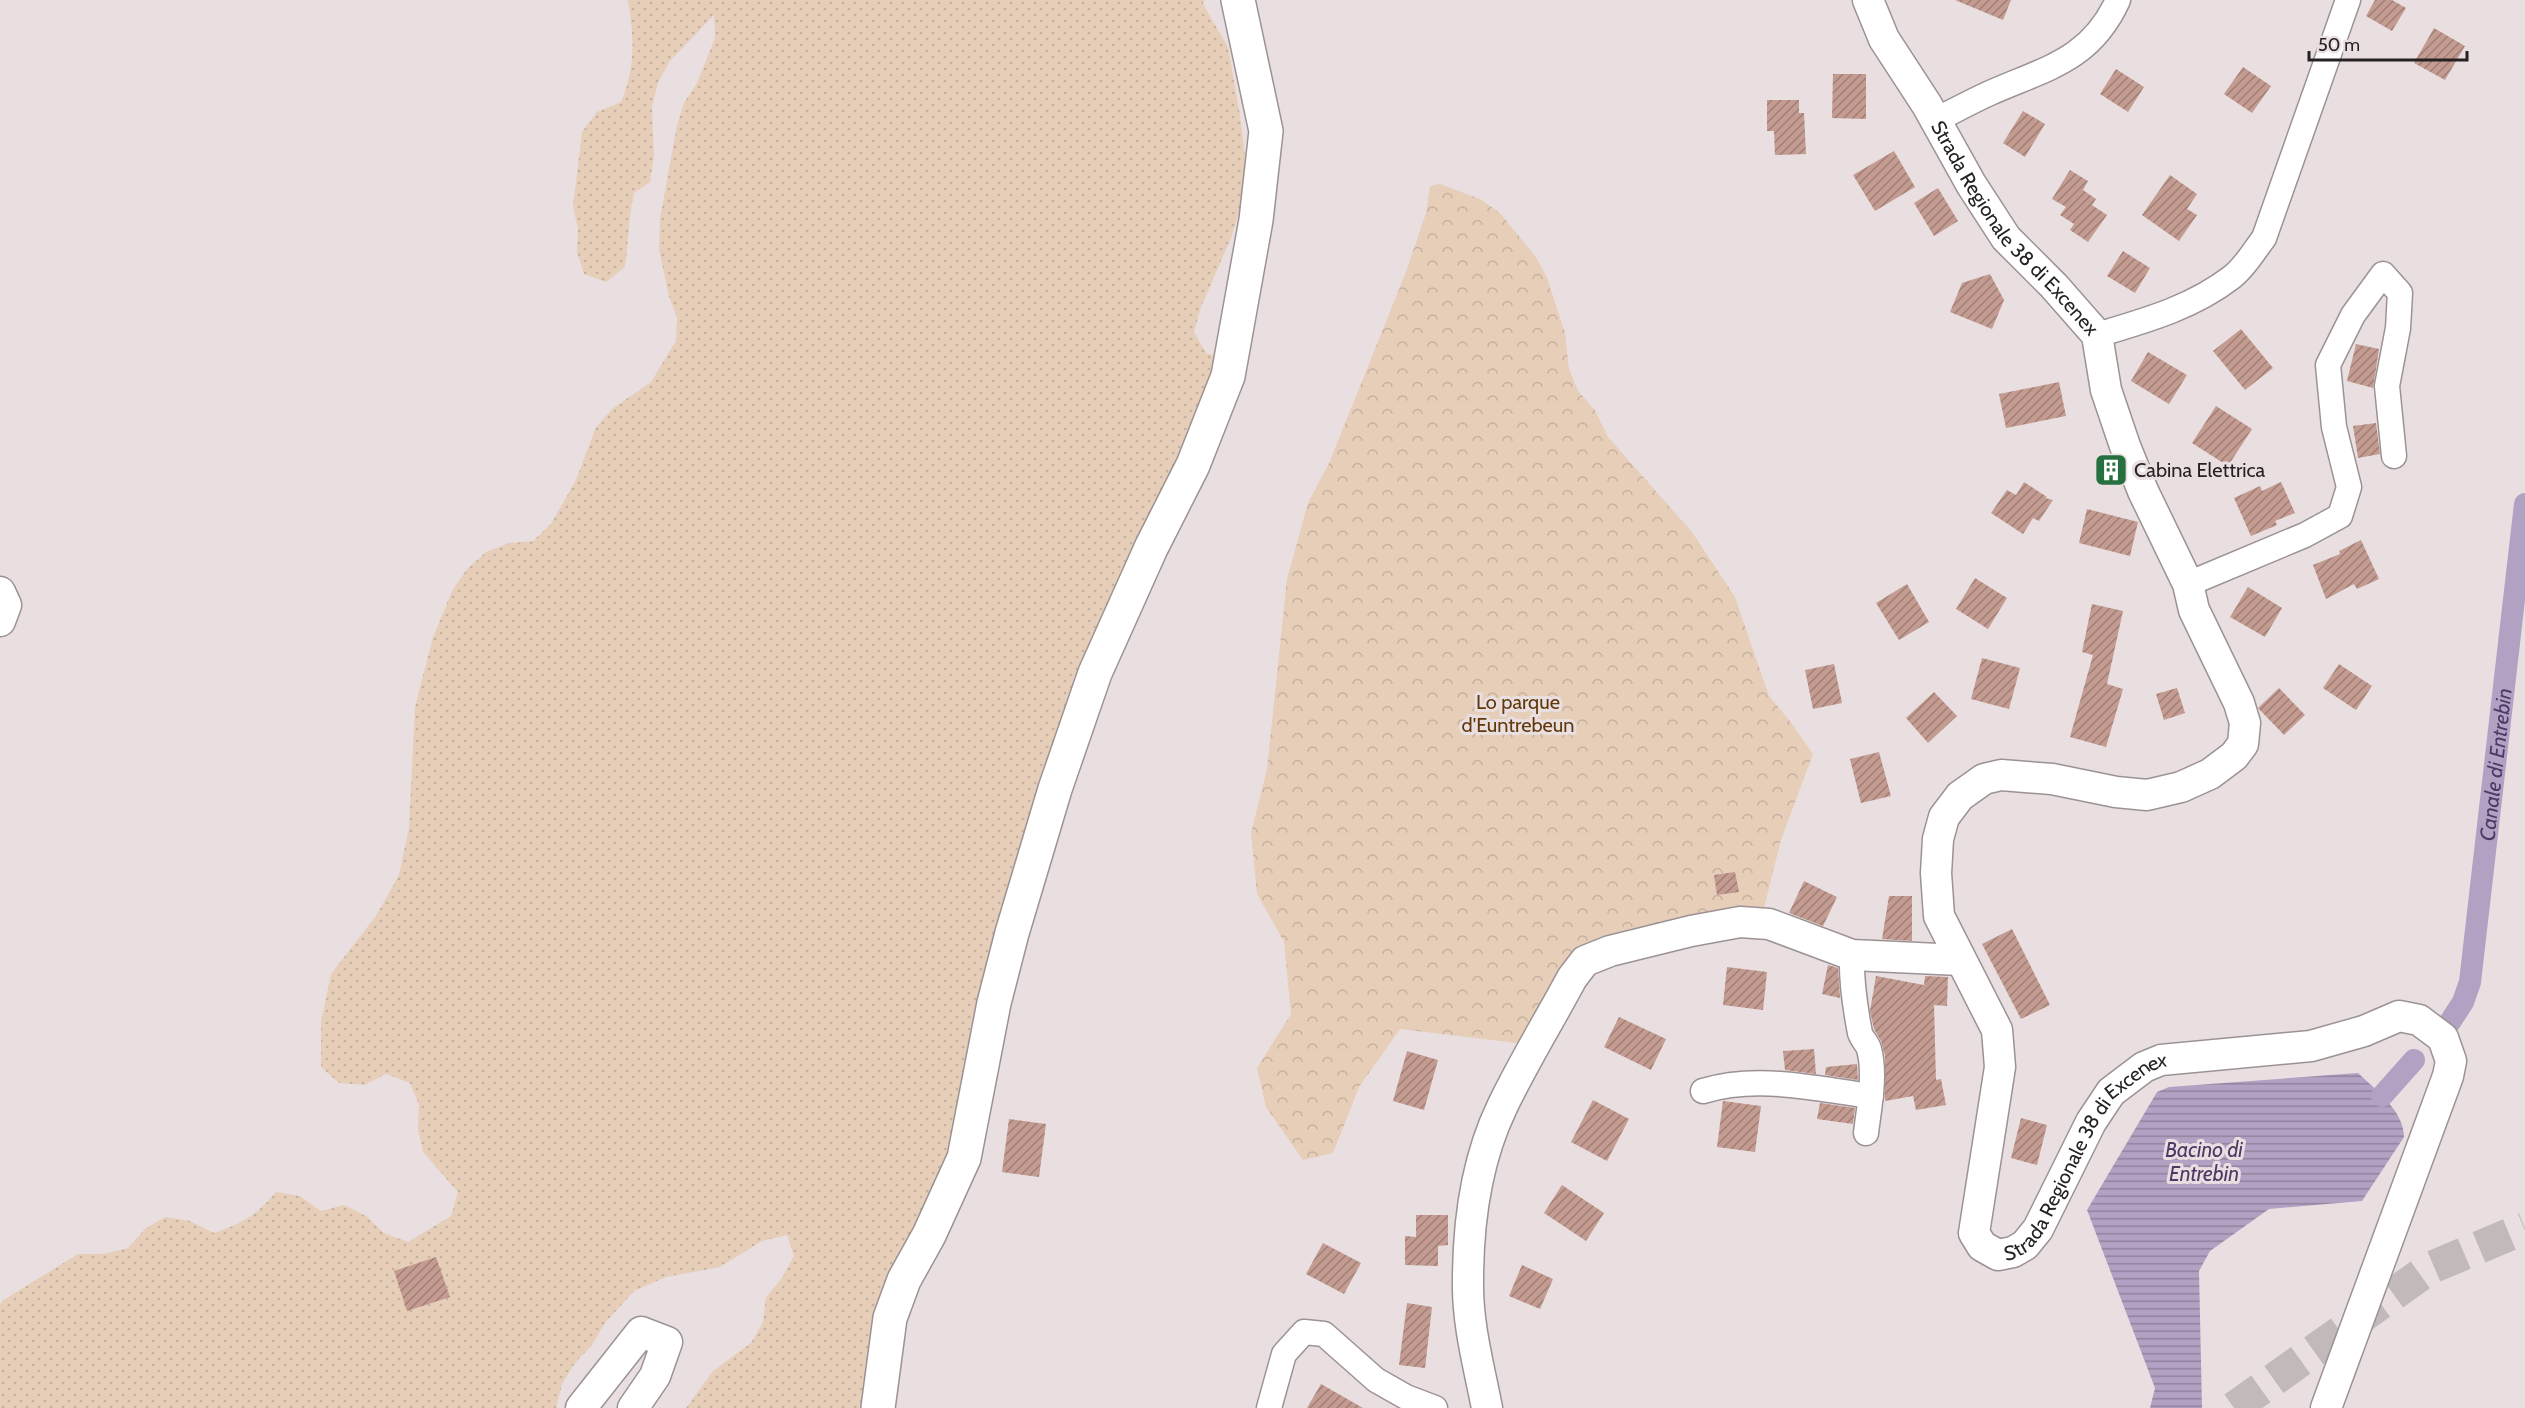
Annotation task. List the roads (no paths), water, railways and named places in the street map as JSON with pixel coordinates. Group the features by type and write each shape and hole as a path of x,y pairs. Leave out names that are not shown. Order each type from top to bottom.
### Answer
{"main road":[{"path":"878,1408 890,1318 904,1280 929,1235 964,1158 994,1003 1054,789 1095,673 1151,548 1193,465 1228,376 1256,220 1266,131 1238,0"}],"street":[{"name":"Strada Regionale 38 di Excenex","path":"1868,0 1884,39 1936,120 1971,184 2006,238 2054,286 2097,335 2106,390 2125,446 2143,491 2188,584 2194,610 2239,703 2245,723 2243,744 2234,756 2210,774 2181,787 2146,795 2116,792 2052,779 2001,775 1984,779 1960,796 1944,817 1938,839 1936,873 1939,916 1997,1030 2000,1067 1974,1233 1982,1246 1998,1255 2013,1252 2025,1245 2038,1229 2091,1122 2111,1092 2144,1067 2161,1060 2185,1056 2311,1046 2364,1031 2399,1016 2420,1020 2443,1038 2451,1061 2448,1076 2326,1408"},
{"path":"1936,120 1990,93 2063,63 2102,30 2118,0"},
{"path":"2097,335 2171,312 2231,278 2264,238 2348,0"},
{"path":"2188,584 2305,535 2340,516 2349,487 2334,427 2328,365 2353,315 2383,274 2400,293 2398,328 2387,386 2394,456"},
{"path":"0,592 6,605 0,621"},
{"path":"1487,1408 1467,1282 1472,1209 1488,1142 1501,1108 1572,978 1586,961 1610,951 1691,931 1740,922 1769,924 1852,955 1960,960"},
{"path":"1852,955 1851,985 1858,1009 1861,1036 1869,1048 1870,1096 1866,1133"},
{"path":"1703,1091 1722,1085 1746,1082 1776,1083 1870,1096"},
{"path":"581,1408 641,1332 667,1342 655,1376 633,1408"},
{"path":"1269,1408 1284,1354 1304,1332 1324,1334 1376,1380 1406,1397 1435,1408"}],"water":[{"name":"Bacino di Entrebin","path":"2358,1073 2394,1110 2403,1127 2404,1137 2362,1201 2269,1209 2210,1251 2199,1271 2202,1408 2150,1408 2155,1388 2087,1210 2157,1092 2169,1087"}],"waterway":[{"name":"Canale di Entrebin","path":"2450,1022 2463,1002 2470,982 2525,504"},
{"name":"Canale di Entrebin","path":"2382,1096 2414,1060"}],"tunnel":[{"path":"2234,1408 2430,1268 2525,1228"}],"place":[{"name":"Cabina Elettrica","path":"2111,470"}],"park label":[{"name":"Lo parque d'Euntrebeun","path":"1518,714"}]}
